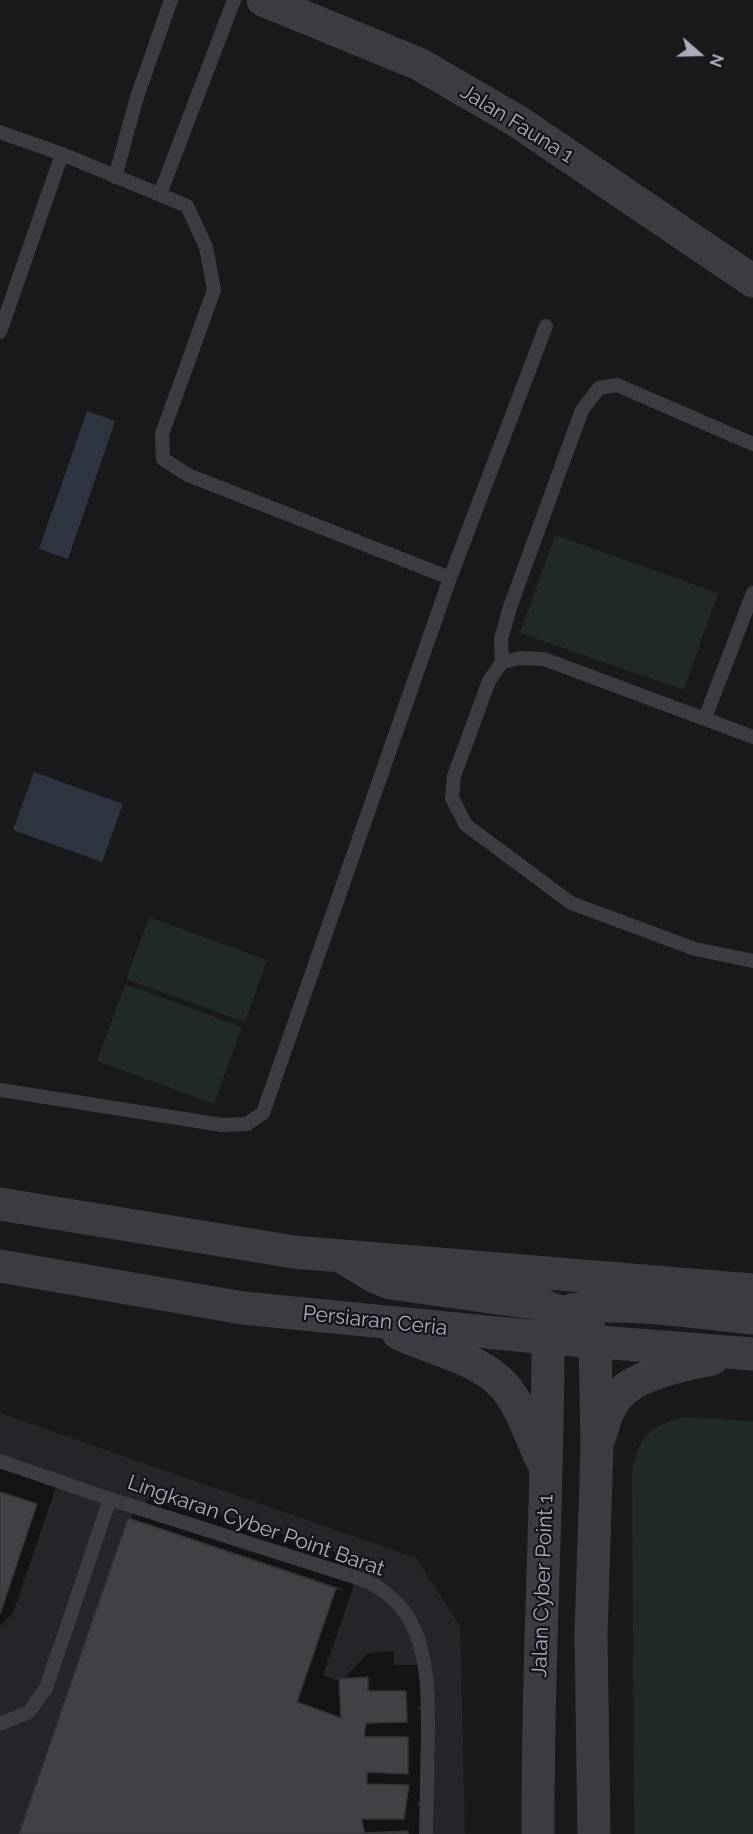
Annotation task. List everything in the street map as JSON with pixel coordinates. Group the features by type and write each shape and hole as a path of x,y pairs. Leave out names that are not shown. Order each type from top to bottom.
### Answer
{"street":[{"name":"Jalan Fauna 1","path":"263,0 419,64 517,121 753,282"},
{"path":"0,1204 218,1241 342,1257 753,1290"},
{"path":"342,1257 375,1277 390,1283 540,1304 556,1325 589,1330 595,1342 597,1446 591,1635 594,1834"},
{"name":"Persiaran Ceria","path":"0,1266 243,1308 374,1322 556,1325"},
{"path":"556,1325 591,1307 628,1307 753,1318"},
{"path":"374,1322 419,1344 475,1365 503,1384 519,1408 548,1472"},
{"name":"Jalan Cyber Point 1","path":"538,1834 538,1734 556,1325"},
{"path":"595,1342 750,1353"},
{"path":"597,1446 612,1404 626,1388 655,1374 694,1363 750,1353"}],"lane":[{"path":"115,177 137,97 171,0"},
{"path":"160,194 234,0"},
{"path":"0,132 62,154 187,206 206,247 214,290 162,434 164,459 188,475 450,578"},
{"path":"0,332 62,154"},
{"path":"0,1090 222,1125 247,1124 262,1113 450,578 546,326"},
{"path":"753,444 617,385 599,388 582,410 510,607 501,639 502,662 489,681 454,776 452,798 466,825 571,903 694,949 753,961"},
{"path":"705,718 753,593"},
{"path":"502,662 521,657 544,660 753,737"},
{"name":"Lingkaran Cyber Point Barat","path":"0,1461 110,1499 358,1578 378,1585 394,1598 409,1618 425,1658 428,1685 426,1834"},
{"name":"Lingkaran Cyber Point Barat","path":"0,1724 29,1712 46,1688 110,1499"}],"shaded area":[{"path":"555,535 718,593 684,690 520,633"},
{"path":"149,917 267,960 245,1022 126,979"},
{"path":"125,984 242,1027 214,1104 97,1061"},
{"path":"0,1413 416,1558 460,1626 465,1834 0,1834"},
{"path":"683,1417 753,1421 753,1834 634,1834 632,1472 638,1450 647,1435 661,1424"}],"water":[{"path":"87,411 115,421 68,559 39,549"},
{"path":"34,772 123,804 102,862 13,830"}],"building":[{"path":"0,1492 37,1504 0,1614"},
{"path":"128,1518 336,1588 297,1702 341,1718 339,1679 368,1677 368,1691 406,1691 407,1722 366,1723 364,1737 408,1737 408,1774 367,1772 367,1784 409,1785 404,1819 361,1819 365,1833 408,1831 408,1834 19,1834"}]}
